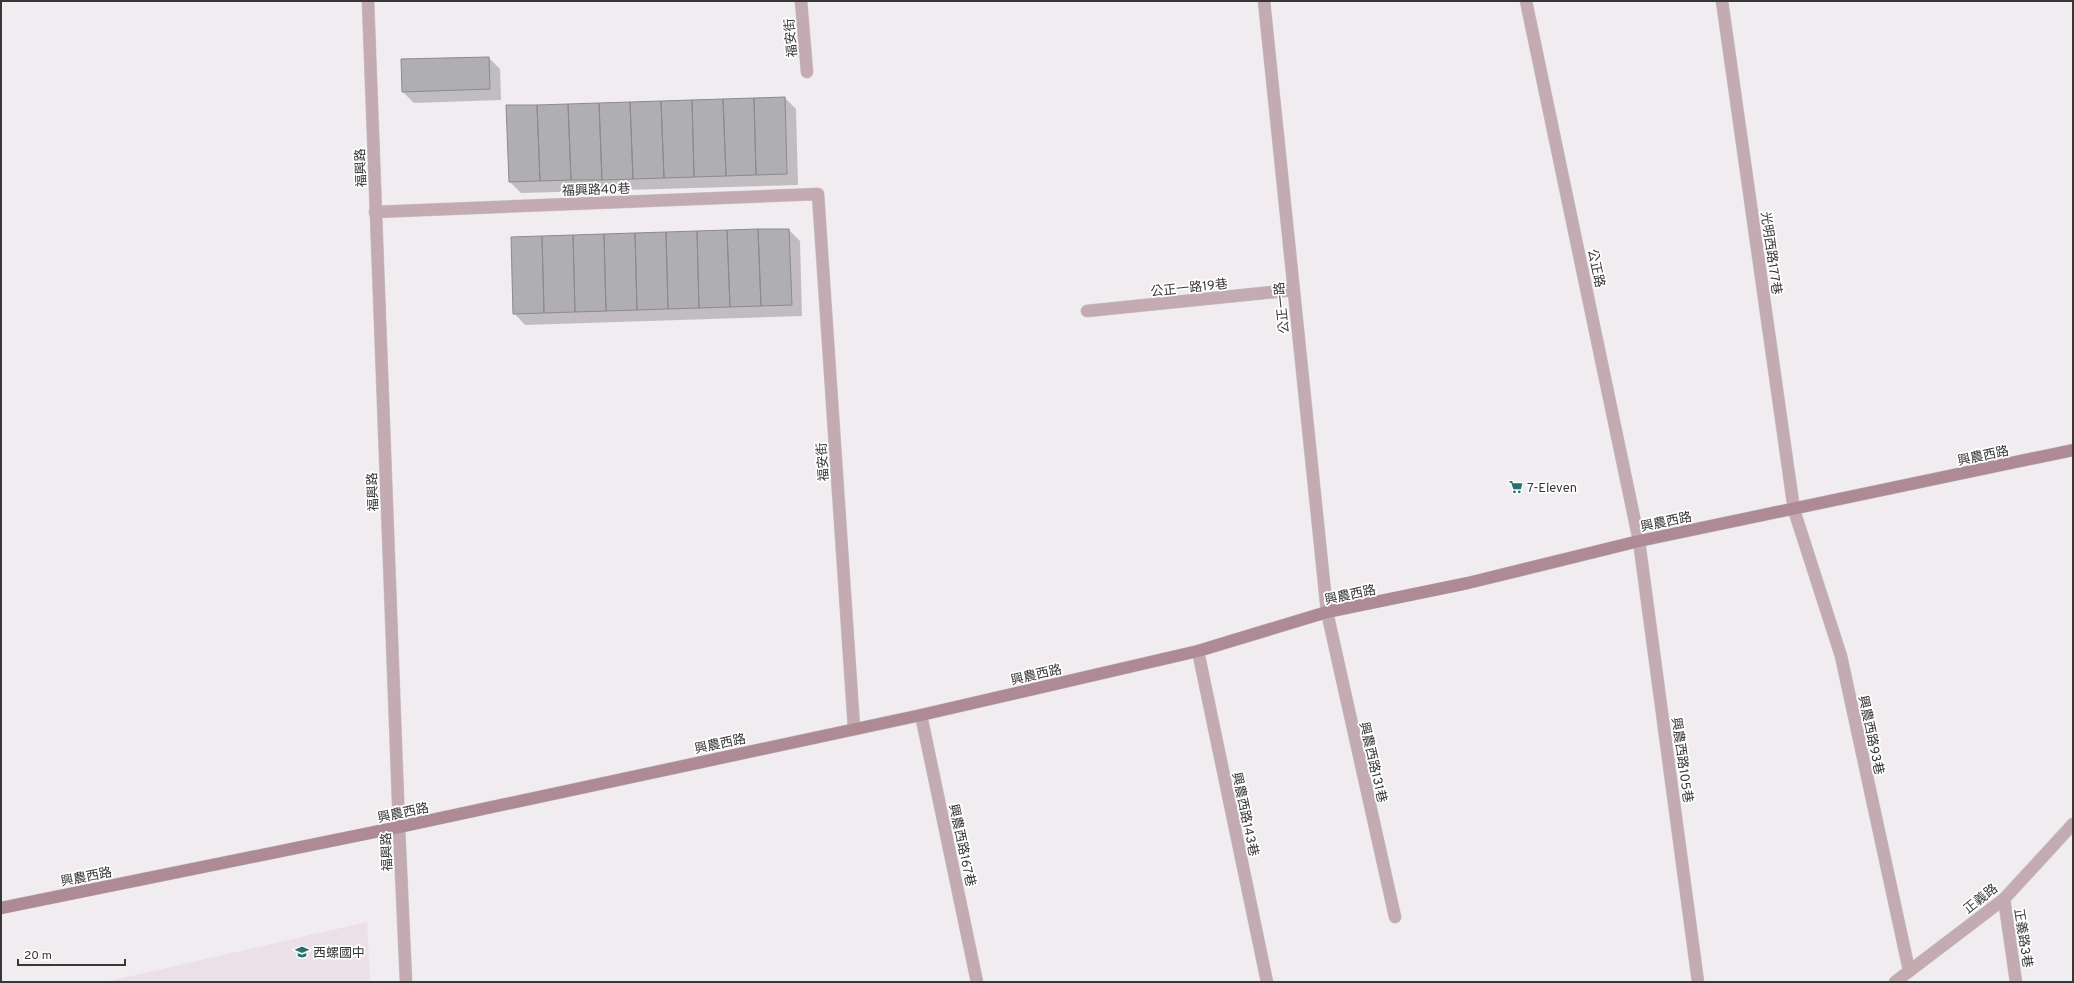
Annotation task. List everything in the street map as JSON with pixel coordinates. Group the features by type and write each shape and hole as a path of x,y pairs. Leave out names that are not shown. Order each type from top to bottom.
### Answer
{"main road":[{"name":"興農西路","path":"1,908 399,827 921,714 1198,651 1327,612 1468,584 1640,541 1794,510 2073,450"}],"street":[{"name":"福興路","path":"368,1 406,982"},
{"name":"福安街","path":"801,1 807,72"},
{"name":"公正一路","path":"1264,1 1327,612"},
{"name":"公正路","path":"1526,1 1640,541"},
{"name":"光明西路177巷","path":"1722,1 1794,510"},
{"name":"福興路40巷","path":"376,212 818,194"},
{"name":"福安街","path":"818,194 854,728"},
{"name":"公正一路19巷","path":"1087,311 1294,290"},
{"name":"興農西路93巷","path":"1794,510 1841,656 1909,970"},
{"name":"興農西路105巷","path":"1640,541 1698,982"},
{"name":"興農西路131巷","path":"1327,612 1394,917"},
{"name":"興農西路143巷","path":"1198,651 1267,982"},
{"name":"興農西路167巷","path":"921,714 977,982"},
{"name":"正義路","path":"1894,982 2004,899 2073,824"},
{"name":"正義路3巷","path":"2004,899 2016,982"}],"shaded area":[{"name":"西螺國中","path":"367,922 370,982 105,982"}],"building":[{"path":"489,57 490,89 402,92 401,59"},
{"path":"785,97 787,174 756,175 754,98"},
{"path":"754,98 756,175 726,176 723,99"},
{"path":"723,99 726,176 694,177 692,100"},
{"path":"692,100 694,177 664,178 661,101"},
{"path":"661,101 664,178 633,179 630,102"},
{"path":"630,102 633,179 602,180 599,103"},
{"path":"599,103 602,180 571,180 568,104"},
{"path":"568,104 571,180 540,181 537,105"},
{"path":"506,105 537,105 540,181 509,182"},
{"path":"758,229 789,229 792,305 761,306"},
{"path":"758,229 761,306 730,307 727,230"},
{"path":"727,230 730,307 699,308 697,231"},
{"path":"697,231 699,308 668,309 666,232"},
{"path":"666,232 668,309 637,310 635,233"},
{"path":"635,233 637,310 606,311 604,234"},
{"path":"604,234 606,311 575,312 573,235"},
{"path":"573,235 575,312 544,313 542,236"},
{"path":"542,236 544,313 513,314 511,237"}],"place":[{"name":"7-Eleven","path":"1516,487"},
{"name":"西螺國中","path":"302,952"}]}
